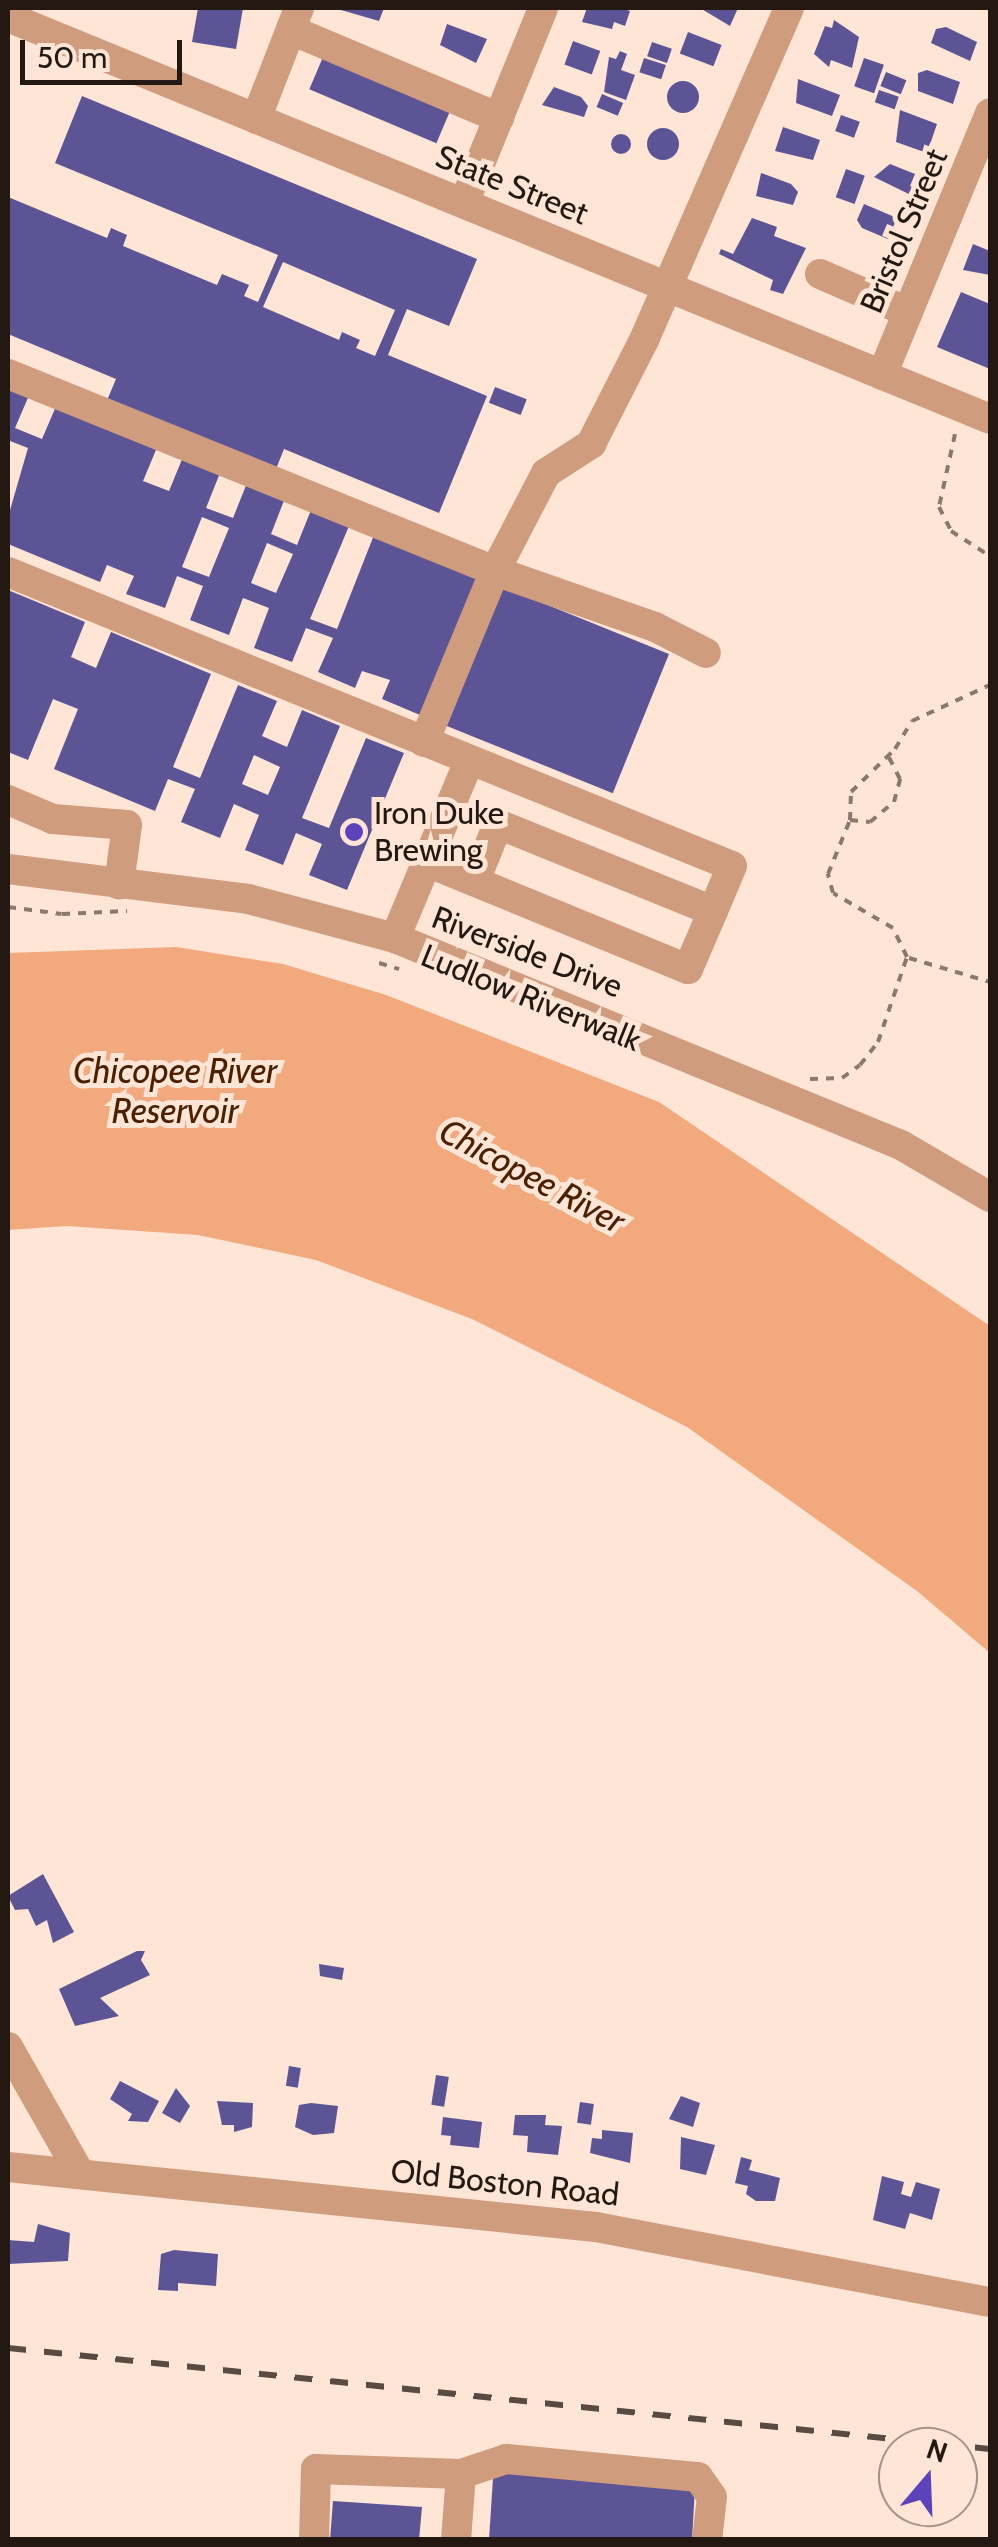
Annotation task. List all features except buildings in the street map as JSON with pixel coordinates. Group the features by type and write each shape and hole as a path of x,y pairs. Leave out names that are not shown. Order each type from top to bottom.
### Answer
{"street":[{"path":"464,203 544,8"},
{"path":"424,742 495,571 546,473 591,444 669,288 789,8"},
{"name":"State Street","path":"8,17 990,419"},
{"path":"256,119 295,19 498,118"},
{"name":"Bristol Street","path":"882,375 990,113"},
{"path":"820,274 908,312"},
{"path":"8,374 495,571 655,627 706,653"},
{"path":"8,572 732,866 688,969 426,862"},
{"path":"395,938 469,760"},
{"path":"8,800 54,818 128,826 119,884"},
{"path":"475,881 498,824 713,911"},
{"name":"Riverside Drive","path":"8,869 248,899 395,938 901,1145 990,1197"},
{"path":"8,2048 80,2174"},
{"name":"Old Boston Road","path":"8,2167 596,2227 990,2302"},
{"path":"314,2540 316,2470 461,2474 506,2460 698,2477 712,2497 706,2540"},
{"path":"456,2540 461,2474"}],"path":[{"path":"955,434 939,507 951,532 990,556"},
{"path":"802,1090 809,1079 842,1078 860,1065 878,1042 907,957 894,928 833,893 828,874 850,820 858,779 888,756 928,709 964,702 990,685"},
{"path":"850,820 870,822 894,802 900,779 888,756"},
{"path":"8,908 62,914 135,911"},
{"path":"907,957 990,982"},
{"name":"Ludlow Riverwalk","path":"370,960 404,971"}],"water":[{"name":"Chicopee River Reservoir","path":"176,947 283,964 386,995 659,1102 990,1326 990,1653 917,1591 687,1427 472,1319 316,1260 198,1235 67,1226 8,1230 8,953"}],"railway":[{"path":"8,2348 990,2449"}],"place":[{"name":"Iron Duke Brewing","path":"354,832"}],"water label":[{"name":"Chicopee River","path":"532,1176"}]}
